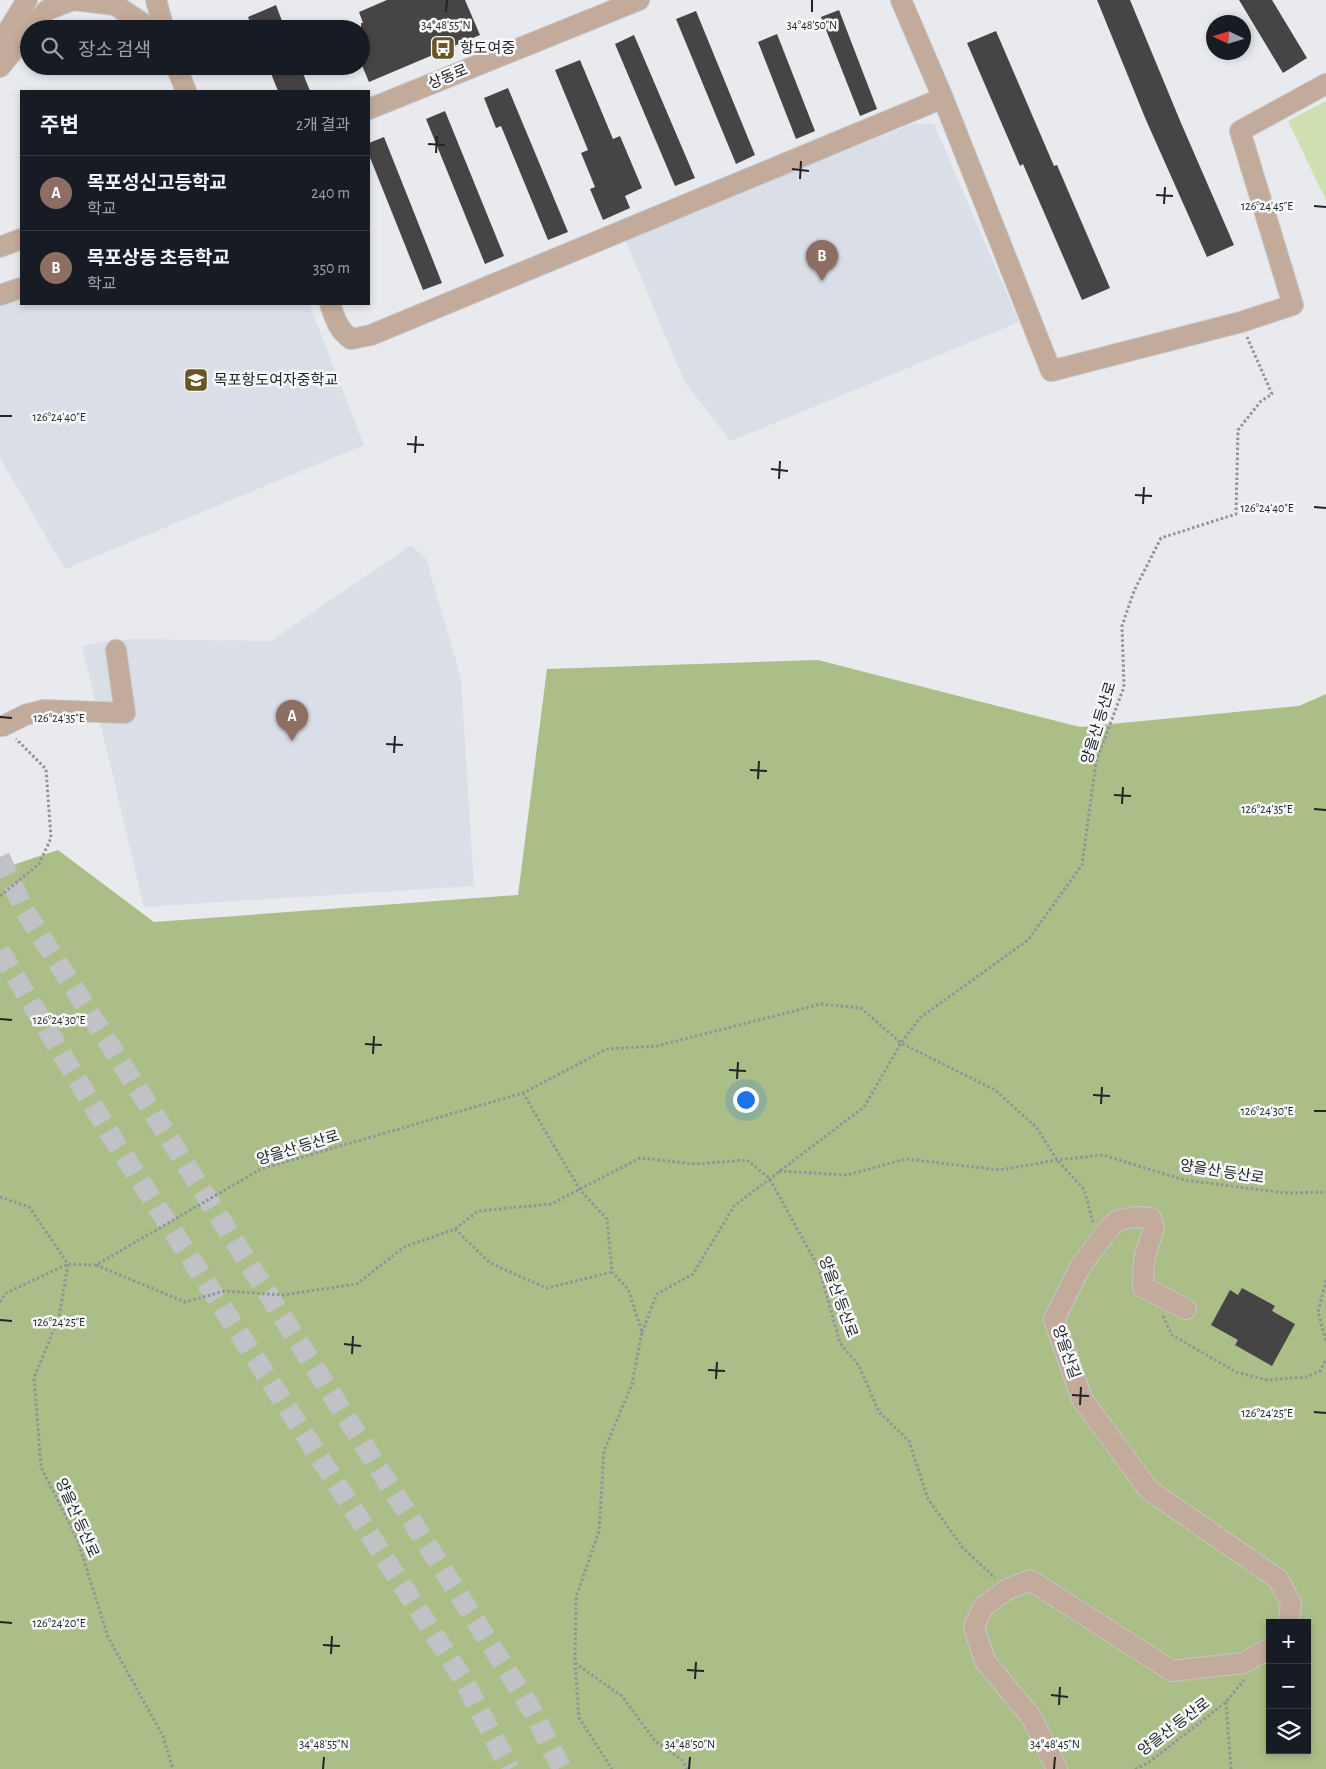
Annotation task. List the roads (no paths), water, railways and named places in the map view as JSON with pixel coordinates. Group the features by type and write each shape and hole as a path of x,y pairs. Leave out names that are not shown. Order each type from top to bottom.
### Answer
{"street":[{"path":"0,44 27,0"},
{"path":"38,20 47,10 73,0 115,5 138,20"},
{"path":"156,0 162,20"},
{"name":"상동로","path":"370,109 639,0"},
{"path":"901,0 943,98 1051,371 1241,322 1293,305 1240,131 1326,84"},
{"path":"0,67 20,42"},
{"path":"180,75 186,90"},
{"path":"330,305 344,334 351,339 371,335 943,98"},
{"path":"0,247 20,239"},
{"path":"0,295 20,288"},
{"path":"1,726 26,715 44,710 125,713 116,650"},
{"name":"양을산길","path":"1186,1309 1143,1287 1144,1259 1154,1228 1151,1218 1135,1217 1119,1220 1110,1227 1098,1242 1080,1266 1054,1320 1082,1399 1149,1490 1278,1579 1291,1603 1289,1619"},
{"path":"1057,1769 1032,1718 984,1661 974,1627 983,1607 1006,1590 1030,1580 1172,1671 1243,1663 1266,1650"}],"tunnel":[{"path":"0,857 25,911 532,1710 562,1769"},
{"path":"0,951 110,1134 463,1679 510,1769"}],"place":[{"name":"항도여중","path":"443,48"},
{"name":"목포상동 초등학교","path":"822,281"},
{"name":"목포항도여자중학교","path":"196,380"},
{"name":"목포성신고등학교","path":"292,741"}]}
